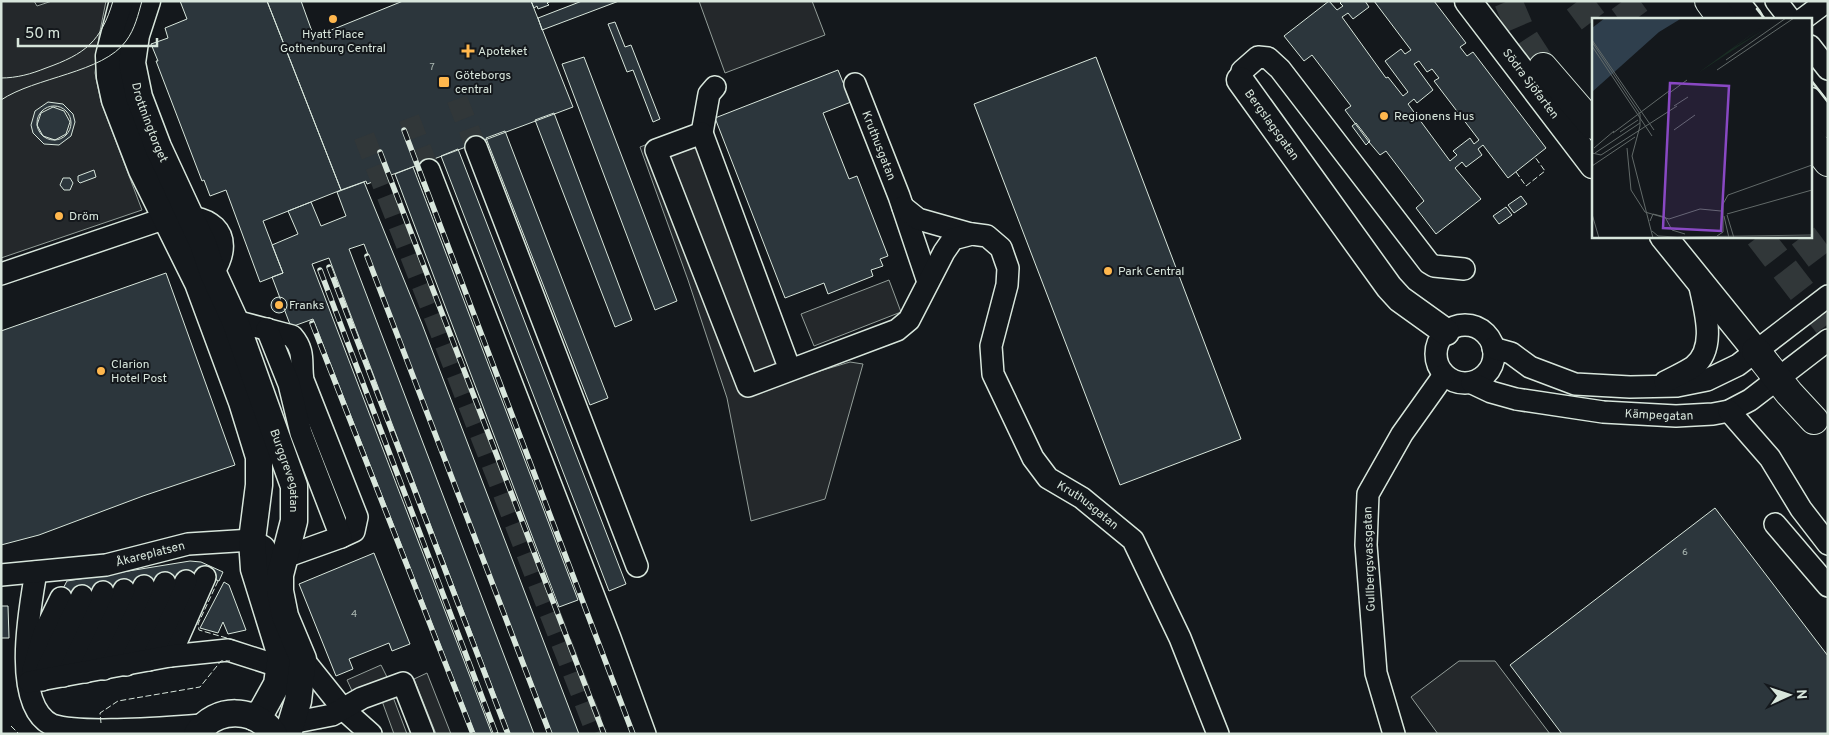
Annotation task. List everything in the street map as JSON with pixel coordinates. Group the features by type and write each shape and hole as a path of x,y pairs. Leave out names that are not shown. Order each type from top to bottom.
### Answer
{"highway":[{"path":"1709,1 1721,18"},
{"path":"1543,67 1592,124"},
{"path":"1812,142 1828,162"},
{"path":"1756,351 1814,420"}],"main road":[{"name":"Drottningtorget","path":"122,1 110,56 112,89 142,170 178,217"},
{"name":"Drottningtorget","path":"147,1 134,46 132,63 134,81 178,217"},
{"name":"Södra Sjöfarten","path":"1468,1 1592,164"},
{"path":"1735,1 1748,18"},
{"name":"Bergslagsgatan","path":"1240,80 1389,287 1400,299 1446,332"},
{"path":"1812,104 1828,124"},
{"name":"Burggrevegatan","path":"178,217 213,273 235,320 294,486 296,510 282,566 280,591 298,701 285,730"},
{"name":"Burggrevegatan","path":"178,217 198,283 254,440 260,470 252,540 254,569 278,638 282,656 292,663"},
{"path":"1665,238 1756,351"},
{"name":"Burggrevegatan","path":"254,717 262,711 277,684 292,663"},
{"path":"200,729 228,714 244,714 254,717 267,725 285,730"}],"street":[{"path":"1776,1 1789,18"},
{"path":"1804,18 1827,1"},
{"path":"1812,49 1828,69"},
{"name":"Bergslagsgatan","path":"1240,80 1242,71 1258,57 1268,58 1280,69 1429,263 1434,266 1464,268"},
{"name":"Kruthusgatan","path":"855,84 903,207 928,282"},
{"path":"715,87 709,94 702,134 790,370"},
{"path":"702,134 656,150 748,386 897,330 909,320 928,282 954,239 972,234"},
{"path":"476,147 637,566"},
{"path":"429,170 610,638 645,734"},
{"name":"Kruthusgatan","path":"903,207 918,219 972,234 987,236 1001,248 1008,268 1006,285 991,346 993,374 1033,458 1048,478 1082,498 1133,540 1180,638 1218,734"},
{"path":"1,274 178,217"},
{"path":"1654,388 1694,366 1705,350 1705,314 1699,282"},
{"path":"1493,348 1510,353 1530,367 1576,384 1654,388 1677,386 1707,380 1738,365 1828,296"},
{"path":"235,320 292,336 303,362 302,380 357,517 354,530 282,566 264,547 252,540"},
{"path":"1464,325 1477,328 1487,336 1493,348 1491,367 1482,377 1472,382 1454,381 1444,375 1438,365 1436,354 1438,342 1446,332 1464,325"},
{"name":"Kämpegatan","path":"1472,382 1491,392 1516,399 1603,412 1676,416 1729,411 1750,400 1828,340"},
{"name":"Gullbergsvassgatan","path":"1394,734 1376,673 1366,546 1368,494 1402,434 1444,375"},
{"path":"1729,411 1770,458 1792,497 1828,544"},
{"path":"1775,524 1828,586"},
{"name":"Åkareplatsen","path":"1,575 106,565 188,544 252,540"},
{"path":"36,572 27,627 25,655 45,680"},
{"path":"149,660 196,579 170,656"},
{"path":"126,664 165,584"},
{"path":"45,680 113,591 94,670"},
{"path":"61,598 44,633 45,680 36,709 45,720 52,725 69,730 200,729"},
{"path":"45,680 170,656 228,650 292,663 371,734"},
{"path":"285,730 332,715 362,698 403,683 423,734"}],"shaded area":[{"path":"1,1 34,1 37,6 52,1 106,1 99,36 95,73 101,102 142,210 1,258"},
{"path":"699,1 812,1 825,35 725,73"},
{"path":"653,142 658,158 698,147 783,382 850,362 863,364 825,499 751,521 727,398 688,280 640,147"},
{"path":"889,280 901,312 814,346 801,314"},
{"path":"1459,661 1495,661 1550,734 1438,734 1411,697"},
{"path":"381,665 387,677 353,693 347,680"},
{"path":"427,673 451,734 436,734 414,679"},
{"path":"393,697 407,734 394,734 382,701"}],"building":[{"path":"180,1 267,1 341,190 263,221 283,273 260,282 226,190 210,196 204,180 202,181 151,44 168,38 165,28 187,19"},
{"path":"267,1 531,1 573,107 367,184 366,181 341,190"},
{"name":"Hyatt Place Gothenburg Central","path":"301,1 403,1 314,37"},
{"path":"531,1 551,1 547,3 549,5 538,9 537,6 534,8"},
{"path":"582,1 619,1 542,30 538,18"},
{"name":"Regionens Hus","path":"1329,1 1337,10 1343,6 1340,3 1342,1 1365,1 1369,7 1353,19 1348,13 1342,17 1386,78 1388,77 1403,96 1408,92 1385,61 1401,49 1405,54 1411,50 1374,1 1434,1 1466,43 1460,47 1467,56 1473,52 1546,148 1508,178 1483,145 1478,149 1482,155 1466,167 1462,162 1455,168 1481,199 1436,234 1416,208 1424,201 1386,151 1380,155 1369,142 1345,110 1351,106 1312,55 1304,61 1284,36","holes":["1419,61 1427,72 1432,69 1439,78 1434,81 1479,140 1474,144 1470,138 1453,151 1457,155 1450,161 1408,104 1414,99 1417,103 1433,90 1414,64"]},
{"path":"615,22 625,47 631,45 660,119 653,122 633,70 627,72 608,24"},
{"path":"584,57 677,301 655,310 562,64"},
{"name":"Park Central","path":"1096,57 1241,439 1120,485 974,104"},
{"path":"838,70 851,102 823,113 849,179 857,176 888,256 880,259 883,266 871,270 873,276 828,294 824,283 785,298 715,118"},
{"path":"48,102 63,104 73,114 75,122 71,136 59,145 44,144 33,133 31,125 35,111","holes":["53,107 64,111 70,122 66,134 55,140 43,136 37,125 41,113"]},
{"path":"54,106 66,111 71,123 66,135 54,140 42,135 37,123 42,111"},
{"path":"554,113 632,320 615,327 535,120"},
{"path":"1356,123 1370,141 1366,145 1352,126"},
{"path":"505,131 608,398 590,405 486,138"},
{"path":"458,149 626,584 609,591 441,156"},
{"path":"413,167 578,600 559,607 395,174"},
{"path":"94,170 96,177 80,183 78,181 78,176"},
{"path":"63,178 70,178 73,183 70,190 64,190 60,185"},
{"path":"364,182 422,324 579,734 552,734 364,244 349,249 534,734 510,734 329,258 312,264 492,734 475,734 313,319 291,327 272,277 283,273 272,245 298,234 288,211 311,202 321,226 346,216 337,192"},
{"path":"1521,196 1527,204 1514,213 1508,205"},
{"path":"1506,207 1512,215 1499,224 1493,216"},
{"name":"Clarion Hotel Post","path":"166,273 235,465 143,496 39,535 1,545 1,331"},
{"name":"Franks","path":"276,297 282,297 287,302 285,311 276,313 271,308 271,302"},
{"path":"1715,508 1828,656 1828,734 1562,734 1510,665"},
{"path":"374,553 410,644 392,651 389,643 349,659 353,669 336,676 299,584"},
{"path":"190,561 201,562 223,572 219,581 203,574 178,588 59,596 67,581"},
{"path":"224,582 229,585 246,630 228,634 223,622 218,633 200,628"},
{"path":"1,606 8,606 9,638 1,638"}],"tunnel":[{"path":"1508,1 1523,36 1543,67"},
{"path":"1578,1 1592,20"},
{"path":"1623,1 1635,18"},
{"path":"457,99 476,147"},
{"path":"409,118 429,170"},
{"path":"364,136 597,734"},
{"path":"1761,238 1828,325"},
{"path":"1805,238 1828,269"}],"tram line":[{"path":"1,78 35,72 60,63 90,45 103,27 113,1"},
{"path":"1,100 15,92 85,68 115,52 132,32 142,1"}],"railway":[{"path":"404,130 633,734"},
{"path":"380,152 604,734"},
{"path":"367,256 550,734"},
{"path":"329,267 508,734"},
{"path":"320,270 496,734"},
{"path":"312,323 473,734"}],"fence":[{"path":"1516,172 1526,186 1545,171 1535,157"},
{"path":"218,581 198,624 199,630 237,641"},
{"path":"101,723 100,713 118,701 200,687 221,661 230,661"},
{"path":"11,726 19,734"}],"wall":[{"path":"1757,9 1764,18"},
{"path":"1812,82 1828,102"}],"place":[{"name":"Hyatt Place Gothenburg Central","path":"333,19"},
{"name":"Apoteket","path":"468,51"},
{"name":"Göteborgs central","path":"444,82"},
{"name":"Regionens Hus","path":"1384,116"},
{"name":"Dröm","path":"59,216"},
{"name":"Park Central","path":"1108,271"},
{"name":"Franks","path":"279,305"},
{"name":"Clarion Hotel Post","path":"101,371"}]}
